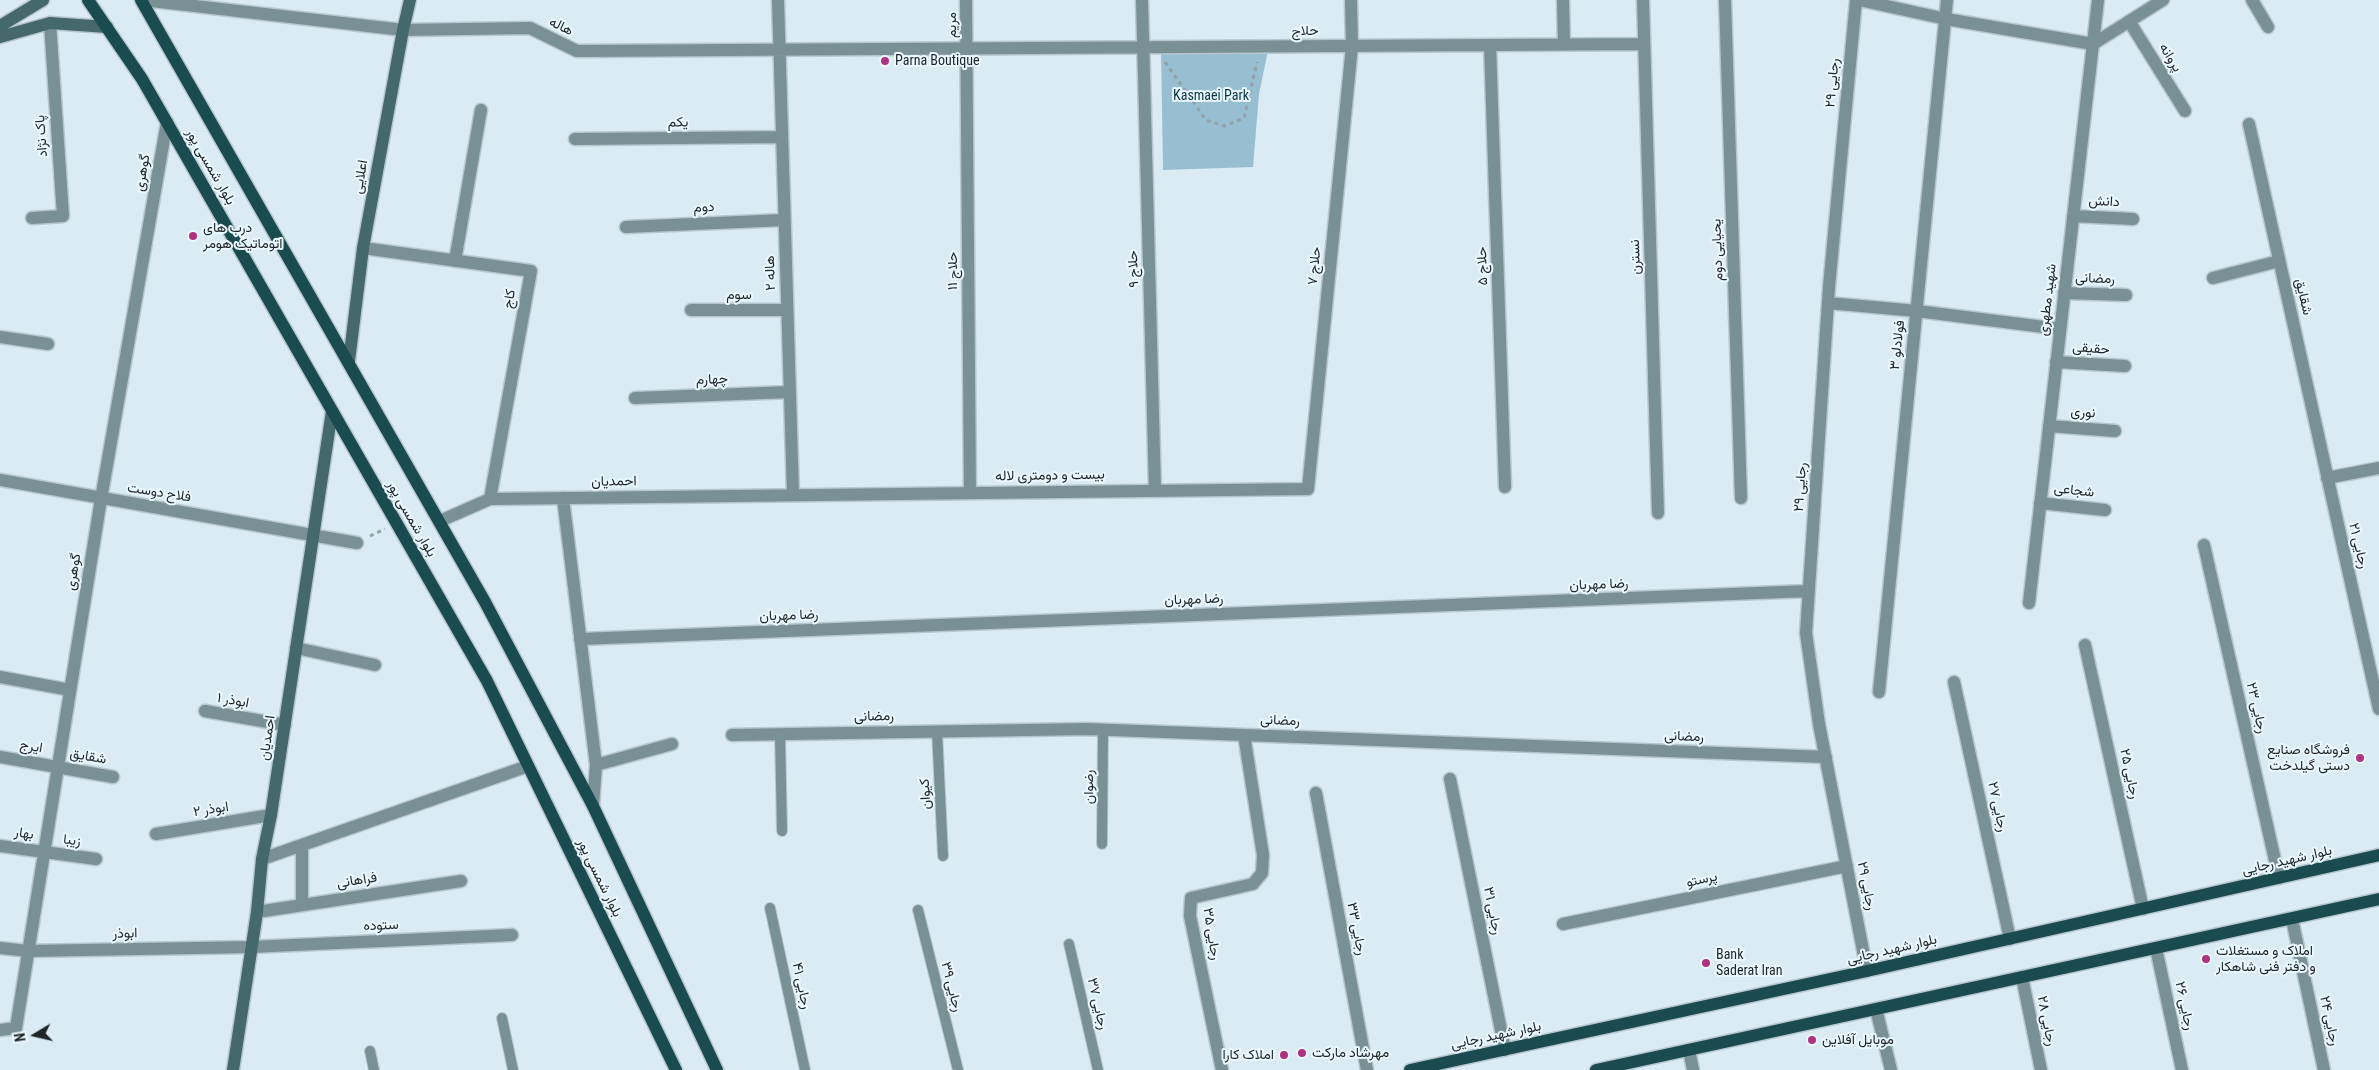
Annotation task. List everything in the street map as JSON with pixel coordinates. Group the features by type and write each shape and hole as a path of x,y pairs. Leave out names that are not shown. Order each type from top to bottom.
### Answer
{"main road":[{"name":"بلوار شمسی پور","path":"88,0 142,79 487,682 676,1070"},
{"name":"بلوار شمسی پور","path":"142,0 440,521 593,806 717,1070"},
{"name":"بلوار شهید رجایی","path":"1410,1070 1867,971 2379,855"},
{"path":"1596,1070 2379,899"}],"street":[{"path":"0,26 44,0"},
{"name":"هاله","path":"142,0 403,30 530,28 578,52 967,49"},
{"name":"اعلایی","path":"349,361 363,248 410,0"},
{"name":"هاله ۲","path":"778,0 793,494"},
{"name":"مریم","path":"966,0 967,49"},
{"name":"حلاج ۹","path":"1142,0 1148,48 1155,490"},
{"name":"حلاج ۷","path":"1308,488 1352,46 1351,0"},
{"path":"1563,0 1564,44"},
{"name":"نسترن","path":"1643,0 1658,513"},
{"name":"یحیایی دوم","path":"1725,0 1741,498"},
{"path":"1858,0 1946,19 2093,44 2163,0"},
{"name":"رجایی ۲۹","path":"1858,0 1828,303 1806,633 1826,757 1867,971"},
{"name":"فولادلو ۳","path":"1879,692 1947,0"},
{"name":"شهید مطهری","path":"2029,603 2098,0"},
{"path":"2252,0 2268,28"},
{"name":"پروانه","path":"2128,21 2186,111"},
{"path":"0,37 50,23 107,27"},
{"name":"پاک نژاد","path":"32,218 63,216 50,23"},
{"name":"حلاج","path":"967,49 1644,44"},
{"name":"حلاج ۵","path":"1490,45 1505,487"},
{"name":"حلاج ۱۱","path":"967,49 970,492"},
{"path":"455,261 481,110"},
{"name":"گوهری","path":"0,1030 16,1028 101,499 167,122"},
{"name":"شقایق","path":"2249,124 2328,478"},
{"name":"یکم","path":"575,139 782,137"},
{"name":"دانش","path":"2073,216 2133,219"},
{"name":"دوم","path":"626,227 784,220"},
{"name":"کاج","path":"363,248 531,271 490,499"},
{"path":"2213,278 2279,261"},
{"name":"رمضانی","path":"2064,293 2126,295"},
{"path":"1828,303 1917,311 2060,329"},
{"name":"سوم","path":"691,310 787,310"},
{"path":"0,337 48,344"},
{"name":"حقیقی","path":"2056,362 2124,366"},
{"name":"چهارم","path":"635,398 790,392"},
{"name":"احمدیان","path":"233,1070 257,912 262,859 271,815 332,410"},
{"name":"نوری","path":"2049,426 2115,431"},
{"path":"2328,478 2379,468"},
{"name":"رجایی ۲۱","path":"2328,478 2379,709"},
{"name":"فلاح دوست","path":"0,480 357,543"},
{"name":"بیست و دومتری لاله","path":"793,494 1308,488"},
{"name":"احمدیان","path":"440,521 490,499 793,494"},
{"path":"563,498 596,765 593,806"},
{"name":"شجاعی","path":"2040,503 2105,510"},
{"name":"رجایی ۲۳","path":"2204,545 2279,878"},
{"name":"رضا مهربان","path":"580,639 1809,591"},
{"name":"رجایی ۲۵","path":"2085,645 2143,909"},
{"path":"296,648 375,664"},
{"path":"0,677 70,690"},
{"name":"رجایی ۲۷","path":"1954,682 2010,939"},
{"name":"ابوذر ۱","path":"205,711 285,725"},
{"name":"رمضانی","path":"732,734 1103,730 1826,757"},
{"name":"رجایی ۳۵","path":"1222,1070 1190,916 1191,898 1253,884 1262,873 1263,855 1244,735"},
{"path":"596,765 672,744"},
{"name":"ایرج","path":"0,757 58,767"},
{"path":"262,859 528,766"},
{"name":"شقایق","path":"58,767 113,777"},
{"name":"رجایی ۳۱","path":"1450,779 1505,1050"},
{"name":"رجایی ۳۳","path":"1316,794 1367,1070"},
{"name":"ابوذر ۲","path":"156,834 271,815"},
{"path":"302,845 302,905"},
{"name":"بهار","path":"0,846 44,852"},
{"name":"زیبا","path":"44,852 96,859"},
{"name":"پرستو","path":"1563,924 1847,866"},
{"name":"فراهانی","path":"257,912 461,881"},
{"name":"رجایی ۲۴","path":"2292,919 2324,1070"},
{"name":"ستوده","path":"251,947 512,935"},
{"name":"ابوذر","path":"0,948 28,951 251,947"},
{"name":"رجایی ۲۶","path":"2156,948 2182,1070"},
{"name":"رجایی ۲۸","path":"2022,977 2041,1070"},
{"path":"1876,1009 1891,1070"},
{"path":"1689,1050 1693,1070"}],"lane":[{"name":"رضوان","path":"1102,844 1103,730"},
{"name":"کیوان","path":"937,731 943,856"},
{"path":"780,734 782,831"},
{"name":"رجایی ۴۱","path":"770,908 805,1070"},
{"name":"رجایی ۳۹","path":"918,910 958,1070"},
{"name":"رجایی ۳۷","path":"1069,944 1098,1070"},
{"path":"502,1018 513,1070"},
{"path":"370,1051 374,1070"}],"path":[{"path":"1148,48 1206,120 1224,126 1244,118 1261,47"},
{"path":"357,543 396,524"}],"green space":[{"name":"Kasmaei Park","path":"1269,46 1259,94 1253,167 1163,170 1161,48"}],"place":[{"name":"Parna Boutique","path":"885,61"},
{"name":"درب های اتوماتیک هومر","path":"193,236"},
{"name":"فروشگاه صنایع دستی گیلدخت","path":"2360,758"},
{"name":"املاک و مستغلات و دفتر فنی شاهکار","path":"2206,959"},
{"name":"Bank Saderat Iran","path":"1706,963"},
{"name":"موبایل آفلاین","path":"1812,1040"},
{"name":"مهرشاد مارکت","path":"1302,1053"},
{"name":"املاک کارا","path":"1284,1055"}]}
